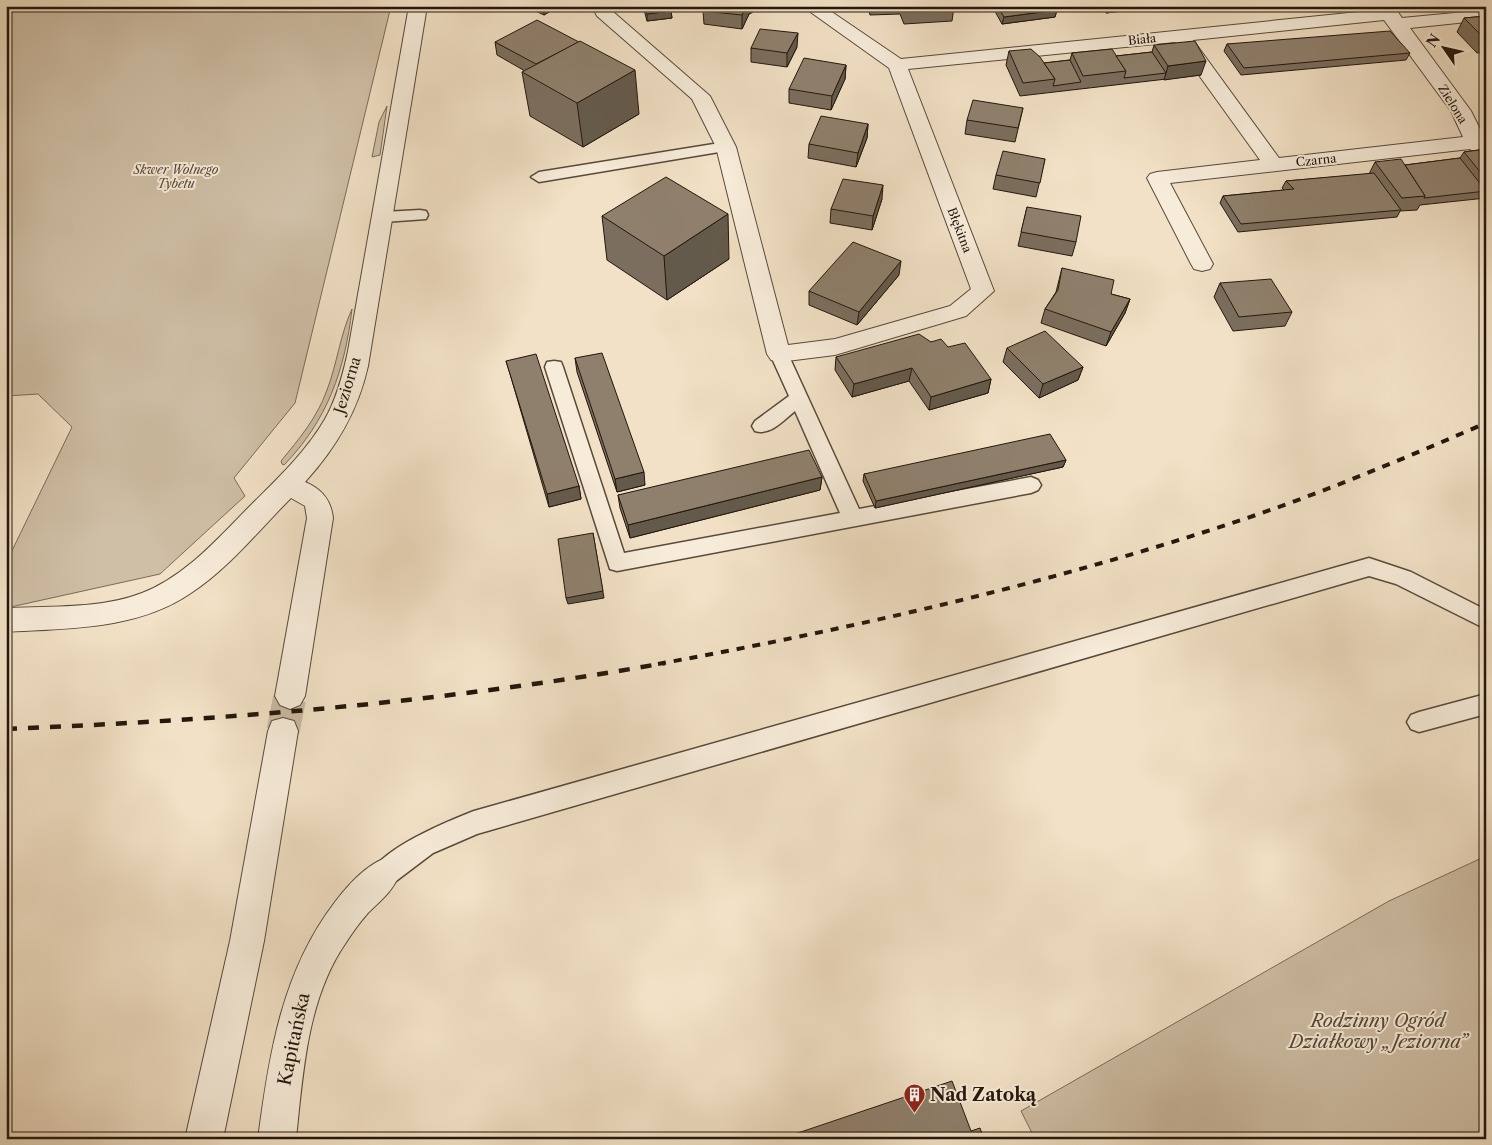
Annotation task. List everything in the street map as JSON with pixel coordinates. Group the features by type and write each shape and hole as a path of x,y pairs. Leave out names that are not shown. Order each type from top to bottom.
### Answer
{"street":[{"name":"Jeziorna","path":"6,620 107,612 135,607 162,597 190,581 211,563 286,485 332,428 343,408 355,365 384,217 418,6"},
{"path":"601,6 604,12 637,43 700,96 726,147 780,354"},
{"path":"811,6 897,65"},
{"name":"Biała","path":"897,65 1180,34 1391,14 1486,15"},
{"name":"Zielona","path":"1391,14 1469,111 1480,147"},
{"path":"1180,34 1274,164"},
{"name":"Błękitna","path":"780,354 835,347 918,324 958,311 983,291 897,65"},
{"name":"Czarna","path":"1202,264 1157,178 1274,164 1480,147"},
{"path":"286,485 308,494 316,500 320,507 320,518 290,696"},
{"path":"204,1139 247,941 283,731"},
{"name":"Kapitańska","path":"277,1139 295,1013 306,981 322,949 343,916 358,897 383,875"}],"lane":[{"path":"539,177 726,147"},
{"path":"384,217 420,215"},
{"path":"780,354 798,399 853,518"},
{"path":"554,367 618,563 1031,485"},
{"path":"762,426 798,399"},
{"path":"383,875 424,845 474,823 1369,567 1403,578 1486,620"},
{"path":"1418,722 1486,704"}],"green space":[{"name":"Skwer Wolnego Tybetu","path":"6,6 391,6 295,403 234,478 245,496 160,574 6,608 6,563 72,427 38,394 6,396"},
{"path":"387,106 380,155 372,157 379,122"},
{"path":"352,309 339,374 332,393 312,431 284,465 281,461 307,428 323,400 344,329"},
{"name":"Rodzinny Ogród Działkowy „Jeziorna”","path":"1486,856 1486,1139 1035,1139 1021,1111 1389,901"}],"building":[{"path":"644,6 670,6 671,11 647,14"},
{"path":"705,6 746,6 742,15 703,11"},
{"path":"904,6 953,6 954,7 905,10"},
{"path":"997,6 1055,6 1057,10 1004,17"},
{"path":"1486,16 1486,39 1485,39 1464,18"},
{"path":"537,20 579,42 536,64 495,42"},
{"path":"760,29 798,33 787,53 751,48"},
{"path":"1390,31 1410,53 1244,68 1227,44"},
{"path":"580,41 635,70 577,103 522,72"},
{"path":"1195,41 1206,61 1168,66 1154,45"},
{"path":"1031,49 1040,57 1055,79 1023,83 1009,51"},
{"path":"1112,49 1126,71 1083,76 1072,53"},
{"path":"1152,52 1166,73 1124,78 1126,71 1116,56"},
{"path":"804,58 846,65 832,96 789,89"},
{"path":"1070,60 1081,82 1053,86 1055,79 1044,63"},
{"path":"973,100 1023,108 1018,128 967,120"},
{"path":"821,116 868,124 858,153 809,144"},
{"path":"1486,149 1486,179 1464,152"},
{"path":"1003,151 1045,159 1040,183 996,175"},
{"path":"1460,158 1486,191 1424,198 1425,196 1405,165"},
{"path":"1401,159 1425,196 1402,198 1375,162"},
{"path":"1374,173 1401,210 1241,224 1223,196 1294,189 1286,181"},
{"path":"666,177 728,214 664,256 602,216"},
{"path":"843,179 883,185 873,216 831,209"},
{"path":"1027,207 1081,216 1076,242 1021,232"},
{"path":"853,242 901,261 859,312 809,291"},
{"path":"1062,268 1114,280 1111,294 1130,299 1111,332 1045,309 1058,290"},
{"path":"1271,279 1292,312 1239,317 1220,283"},
{"path":"1045,331 1083,367 1043,384 1007,348"},
{"path":"919,334 931,342 941,339 948,347 965,343 991,379 931,397 912,368 854,384 836,357"},
{"path":"602,353 644,472 615,479 575,358"},
{"path":"536,354 579,486 547,494 506,361"},
{"path":"1050,434 1066,460 876,501 864,474"},
{"path":"809,450 822,477 628,525 618,495"},
{"path":"593,533 603,591 566,598 558,539"},
{"name":"Nad Zatoką","path":"952,1081 971,1131 980,1128 984,1139 780,1139"}],"tunnel":[{"path":"283,731 290,696"}],"railway":[{"path":"658,664 885,618 1109,561 1285,505 1429,448 1486,423"},
{"path":"6,729 172,720 419,699 583,677 665,663"}],"place":[{"name":"Nad Zatoką","path":"914,1114"}]}
